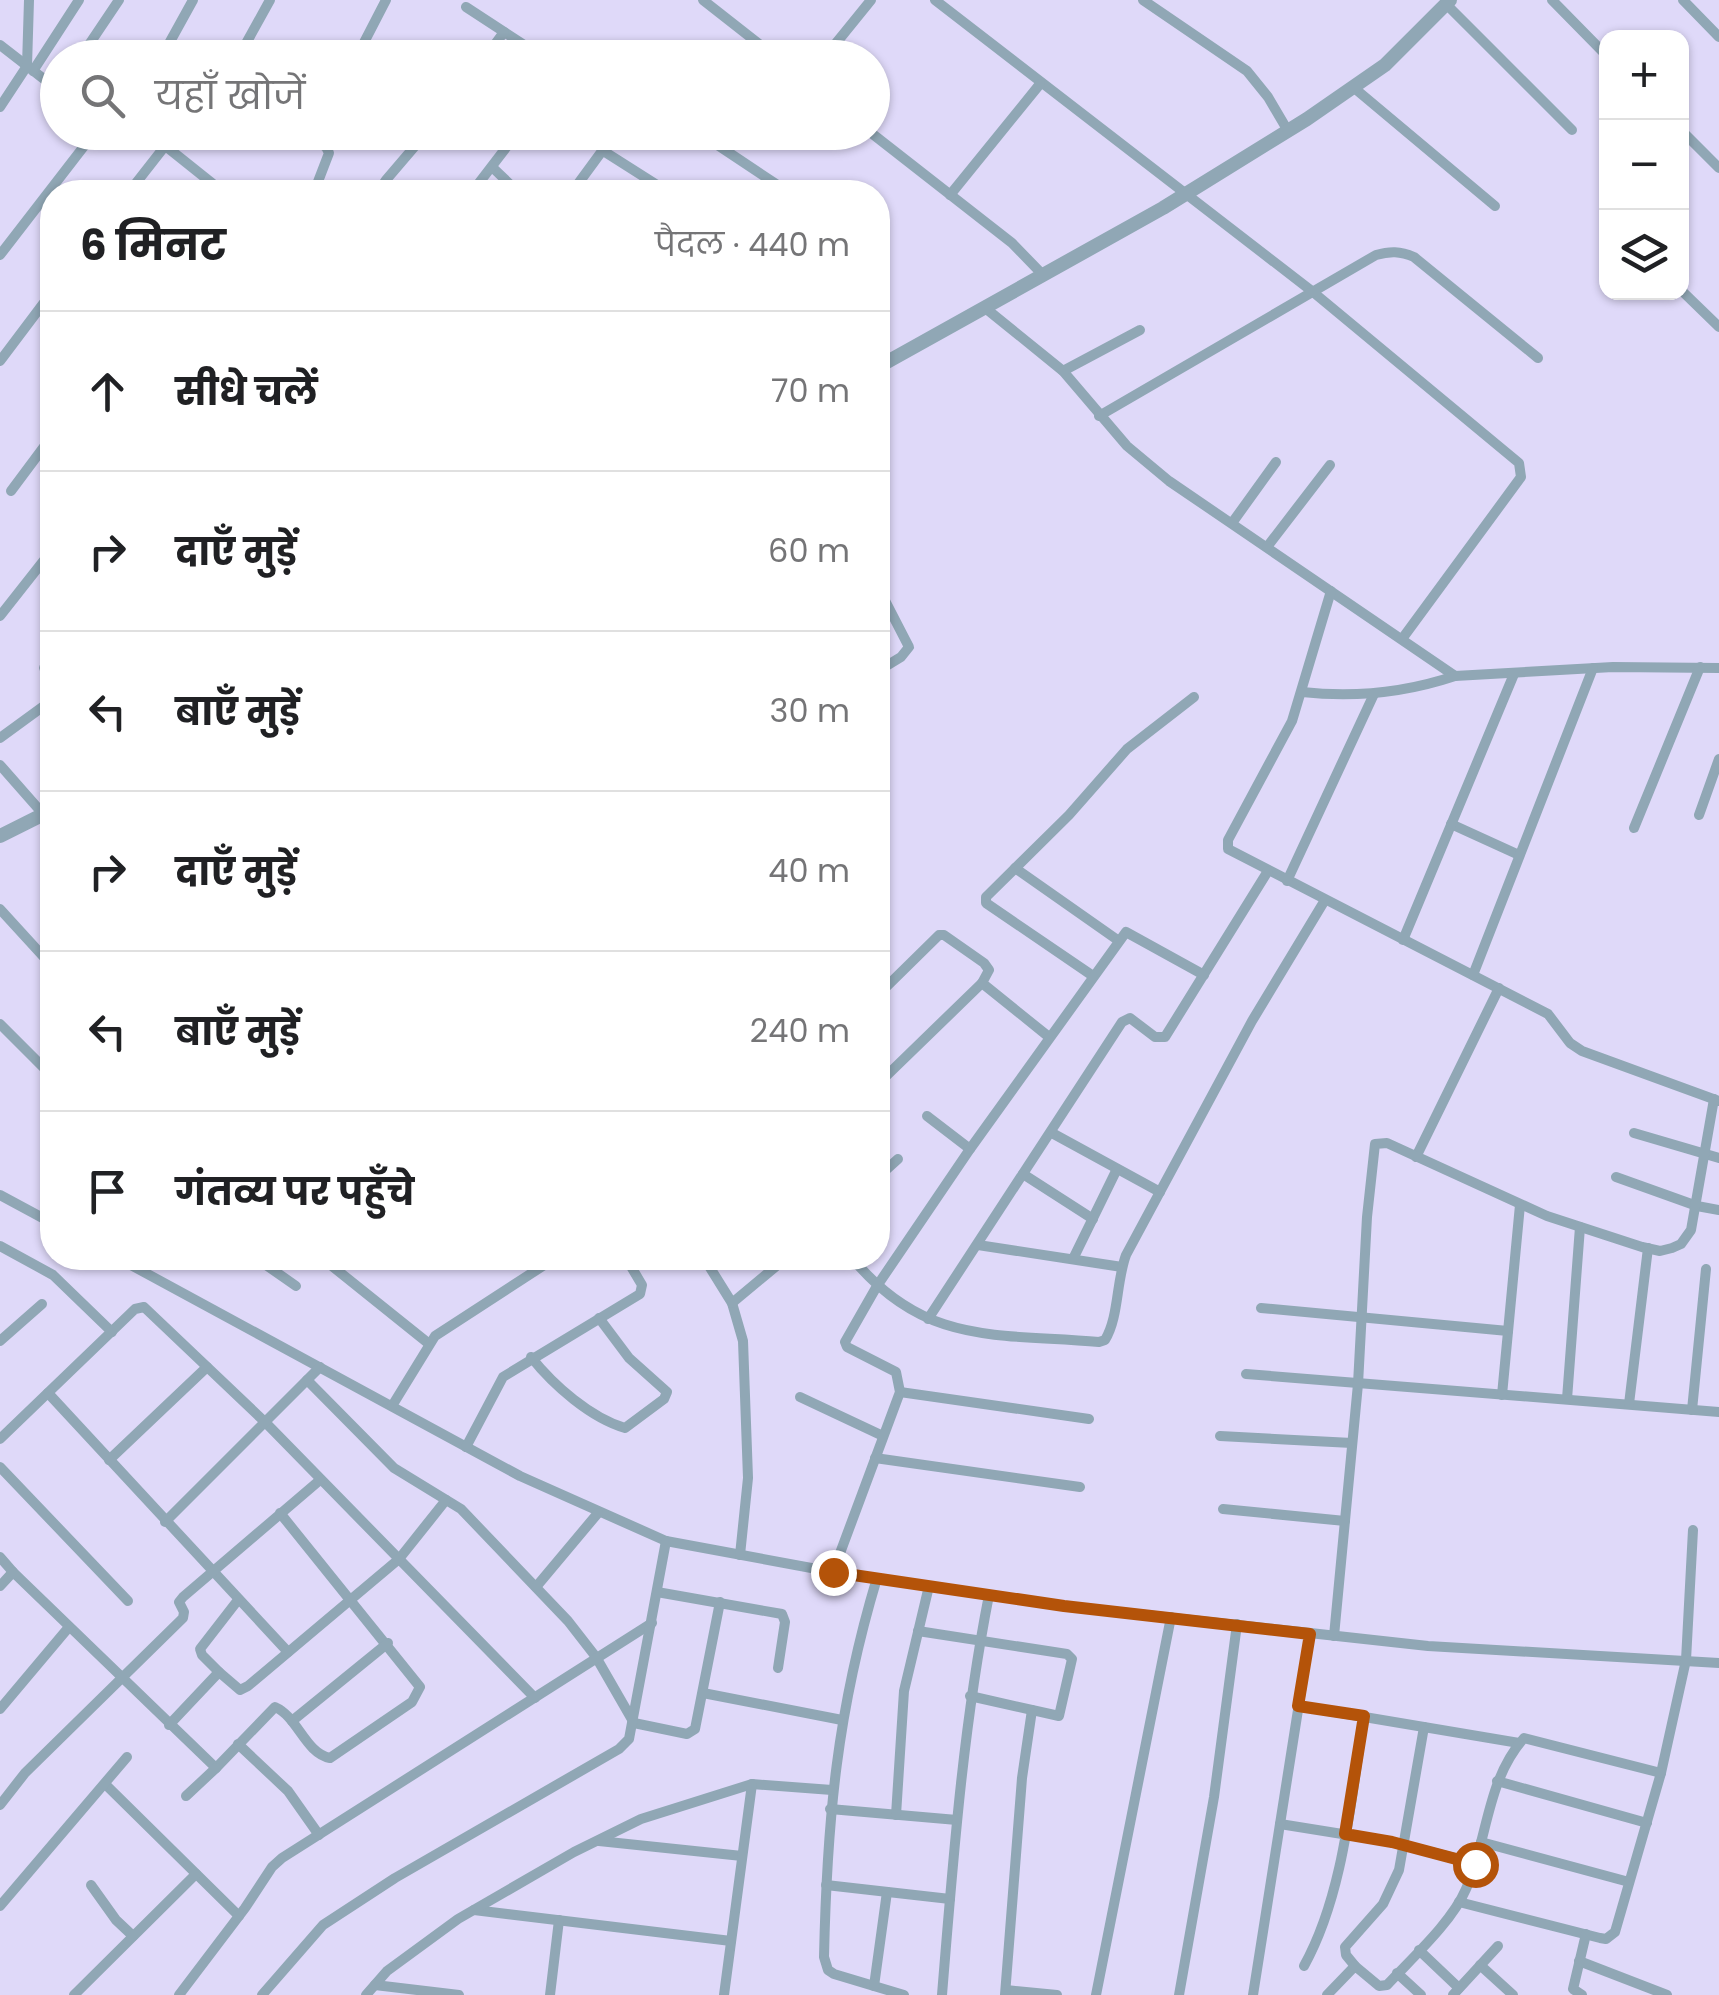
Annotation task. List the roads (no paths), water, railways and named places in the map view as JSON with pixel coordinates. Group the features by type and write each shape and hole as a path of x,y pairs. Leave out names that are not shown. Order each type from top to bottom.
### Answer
{"street":[{"path":"29,0 30,68"},
{"path":"50,40 79,0"},
{"path":"92,40 119,0"},
{"path":"171,40 193,0"},
{"path":"248,40 270,0"},
{"path":"365,40 386,0"},
{"path":"703,0 754,40"},
{"path":"839,40 871,0"},
{"path":"935,0 1312,292 1522,466 1521,477 1402,639"},
{"path":"1143,0 1246,71 1268,97 1288,131"},
{"path":"1552,0 1599,48"},
{"path":"1683,0 1719,38"},
{"path":"890,357 1184,195 1288,131 1385,65 1448,2 1572,130"},
{"path":"466,7 516,40"},
{"path":"498,40 504,32"},
{"path":"0,45 40,76"},
{"path":"0,106 40,54"},
{"path":"950,195 1040,84"},
{"path":"1353,87 1495,206"},
{"path":"1689,137 1717,162"},
{"path":"890,148 1012,243 1042,274"},
{"path":"58,180 81,150"},
{"path":"138,180 161,150"},
{"path":"169,150 208,180"},
{"path":"319,180 328,150"},
{"path":"386,180 412,150"},
{"path":"482,180 505,150"},
{"path":"725,150 770,180"},
{"path":"582,180 604,152 649,180"},
{"path":"492,167 506,180"},
{"path":"0,255 40,203"},
{"path":"1099,416 1376,255 1401,252 1414,257 1538,358"},
{"path":"1689,298 1719,327"},
{"path":"0,361 40,308"},
{"path":"984,308 1062,371 1099,416 1169,481 1455,676"},
{"path":"1062,371 1140,330"},
{"path":"11,491 40,452"},
{"path":"1232,523 1276,462"},
{"path":"1268,547 1330,465"},
{"path":"0,616 40,565"},
{"path":"1331,590 1292,721 1226,845 1268,871 1548,1014 1570,1043 1582,1051 1716,1100 1690,1230 1681,1244 1660,1251 1520,1205 1386,1143 1380,1142 1373,1148 1358,1384 1334,1636"},
{"path":"890,610 909,647 890,664"},
{"path":"1634,828 1700,667"},
{"path":"1302,692 1374,694 1423,687 1455,676 1593,668 1719,668"},
{"path":"1474,975 1593,668"},
{"path":"1402,940 1514,674"},
{"path":"1287,880 1374,694"},
{"path":"1093,976 986,903 986,896 1069,815 1127,749 1194,696"},
{"path":"0,738 40,709"},
{"path":"1699,815 1719,759"},
{"path":"0,765 40,804"},
{"path":"0,836 40,816"},
{"path":"1451,824 1519,856"},
{"path":"1015,868 1119,941"},
{"path":"928,1320 1122,1022 1130,1018 1162,1039 1268,871"},
{"path":"863,1270 900,1305 928,1320 968,1330 1105,1340 1122,1267 1252,1021 1325,900"},
{"path":"0,909 40,953"},
{"path":"890,1267 1049,1036 1129,931 1204,975"},
{"path":"890,984 944,935 988,967 982,982 890,1072"},
{"path":"982,982 1049,1036"},
{"path":"1416,1157 1499,988"},
{"path":"0,1024 40,1064"},
{"path":"927,1116 970,1149"},
{"path":"1052,1133 1160,1192"},
{"path":"1634,1133 1719,1158"},
{"path":"890,1166 898,1159"},
{"path":"1072,1259 1118,1168"},
{"path":"1023,1174 1092,1219"},
{"path":"1616,1178 1719,1210"},
{"path":"0,1195 40,1217"},
{"path":"1502,1394 1520,1205"},
{"path":"1567,1399 1580,1227"},
{"path":"978,1245 1122,1267"},
{"path":"0,1246 40,1269"},
{"path":"1630,1404 1648,1248"},
{"path":"1692,1410 1706,1269"},
{"path":"42,1270 112,1332"},
{"path":"140,1270 466,1447 666,1542 990,1595 1310,1634 1428,1646 1719,1663"},
{"path":"273,1270 296,1286"},
{"path":"337,1270 428,1343"},
{"path":"392,1406 428,1343 444,1327 536,1270"},
{"path":"466,1447 503,1377 643,1290 632,1270"},
{"path":"711,1270 732,1303 743,1341 748,1451 740,1554"},
{"path":"732,1303 772,1270"},
{"path":"833,1572 900,1392 896,1372 844,1342 888,1270"},
{"path":"0,1341 42,1304"},
{"path":"0,1439 136,1309 144,1307 265,1422 535,1698"},
{"path":"1261,1308 1508,1331"},
{"path":"532,1358 546,1376 575,1399 625,1428 664,1399 667,1392 630,1358 598,1318"},
{"path":"109,1460 207,1367"},
{"path":"165,1522 320,1367"},
{"path":"1246,1374 1719,1412"},
{"path":"307,1380 394,1468 460,1509 536,1586 596,1657 634,1724"},
{"path":"900,1392 1088,1419"},
{"path":"48,1393 288,1652"},
{"path":"800,1398 884,1436"},
{"path":"1220,1436 1352,1444"},
{"path":"875,1458 1080,1487"},
{"path":"0,1467 128,1601"},
{"path":"0,1805 26,1773 183,1618 180,1600 320,1480"},
{"path":"238,1600 200,1648 202,1655 240,1690 399,1560 446,1500"},
{"path":"1222,1510 1345,1522"},
{"path":"186,1796 275,1708 292,1721 319,1755 330,1758 412,1702 420,1687 280,1513"},
{"path":"536,1586 598,1513"},
{"path":"1460,1902 1611,1937 1661,1774 1686,1660 1693,1530"},
{"path":"262,1995 323,1925 395,1878 619,1749 628,1739 634,1724 666,1542"},
{"path":"0,1558 216,1768"},
{"path":"0,1586 13,1572"},
{"path":"877,1578 855,1651 832,1790 826,1964 834,1974 869,1988 904,1995"},
{"path":"896,1815 904,1691 929,1586"},
{"path":"657,1592 782,1614 785,1622 778,1668"},
{"path":"942,1995 970,1696 990,1595"},
{"path":"634,1724 691,1732 698,1724 720,1602"},
{"path":"1096,1995 1171,1616"},
{"path":"179,1995 272,1867 652,1622"},
{"path":"1179,1995 1214,1797 1237,1624"},
{"path":"0,1709 69,1627"},
{"path":"918,1631 1070,1656 1061,1715 970,1696"},
{"path":"1253,1995 1310,1634"},
{"path":"292,1721 388,1644"},
{"path":"169,1725 219,1672"},
{"path":"703,1693 842,1720"},
{"path":"1298,1706 1519,1743"},
{"path":"1032,1710 1022,1778 1005,1992 1057,1995"},
{"path":"1304,1966 1324,1921 1345,1834 1364,1716"},
{"path":"1424,1727 1405,1845 1392,1888 1367,1925 1345,1947 1346,1956 1379,1986 1387,1985 1460,1902 1475,1864 1497,1781 1519,1743 1528,1737 1661,1774"},
{"path":"238,1744 288,1791 319,1835"},
{"path":"0,1906 127,1757"},
{"path":"1497,1781 1646,1823"},
{"path":"105,1784 239,1916"},
{"path":"366,1995 387,1971 417,1947 474,1910 642,1819 752,1784 832,1790"},
{"path":"724,1995 752,1784"},
{"path":"830,1810 956,1820"},
{"path":"1280,1824 1405,1845 1475,1864"},
{"path":"597,1841 742,1856"},
{"path":"1481,1842 1630,1882"},
{"path":"74,1995 196,1874"},
{"path":"92,1885 116,1920 133,1936"},
{"path":"826,1885 950,1900"},
{"path":"869,1988 887,1892"},
{"path":"474,1910 731,1941"},
{"path":"550,1995 559,1920"},
{"path":"1582,1995 1573,1989 1586,1934"},
{"path":"1418,1950 1456,1992 1498,1946"},
{"path":"1580,1960 1667,1995"},
{"path":"1327,1995 1356,1966"},
{"path":"1480,1966 1514,1995"},
{"path":"1397,1974 1421,1995"},
{"path":"375,1985 460,1995"}]}
